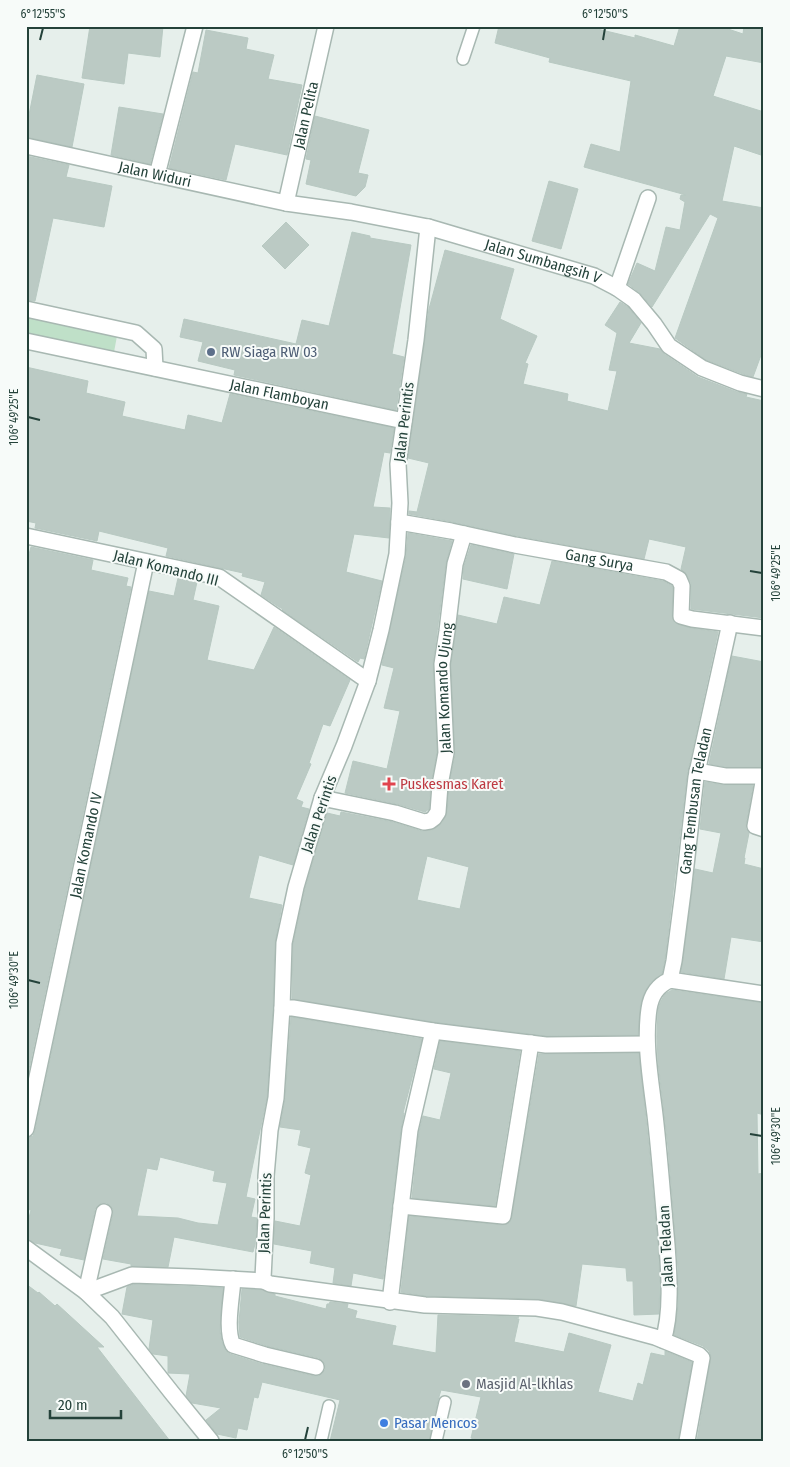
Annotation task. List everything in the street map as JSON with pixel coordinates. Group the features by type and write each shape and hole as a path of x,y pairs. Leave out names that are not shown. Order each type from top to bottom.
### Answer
{"street":[{"path":"157,175 195,26"},
{"name":"Jalan Pelita","path":"286,203 326,26"},
{"name":"Jalan Widuri","path":"26,146 286,203"},
{"path":"617,288 648,198"},
{"name":"Jalan Sumbangsih V","path":"286,203 351,212 428,227 594,276 617,288 634,300 669,346 702,368 764,390"},
{"name":"Jalan Perintis","path":"264,1281 267,1161 276,1098 284,944 296,887 322,798 368,681 397,554 400,503 398,464 416,340 428,227"},
{"path":"26,309 136,332 154,349 155,368"},
{"name":"Jalan Flamboyan","path":"26,341 404,421"},
{"name":"Gang Surya","path":"399,522 666,572 679,579 682,586 680,616 764,628"},
{"name":"Jalan Komando Ujung","path":"322,798 395,813 424,822 430,821 438,812 440,785 446,753 442,664 448,631 455,564 464,534"},
{"name":"Jalan Komando III","path":"26,536 219,577 368,681"},
{"name":"Jalan Komando IV","path":"26,1129 146,562"},
{"name":"Gang Tembusan Teladan","path":"670,980 674,962 697,771 730,623"},
{"path":"697,771 725,776 763,776 755,826 764,829"},
{"path":"670,980 764,994"},
{"name":"Jalan Teladan","path":"663,1340 666,1332 668,1265 647,1044 649,1008 654,994 661,984 670,980"},
{"path":"282,1008 293,1008 433,1031 546,1045 647,1044"},
{"path":"390,1302 410,1130 433,1031"},
{"path":"401,1206 504,1216 531,1043"},
{"path":"86,1292 104,1212"},
{"path":"26,1248 86,1292 112,1317 211,1441"},
{"path":"86,1292 132,1275 233,1279 264,1281 270,1284 390,1302 425,1305 537,1308 587,1318 663,1340 702,1358 687,1441"},
{"path":"233,1279 230,1327 230,1339 233,1345 316,1367"}],"lane":[{"path":"463,59 474,26"},
{"path":"436,1441 445,1402"},
{"path":"321,1441 329,1406"}],"green space":[{"path":"26,309 117,336 114,352 26,341"}],"building":[{"path":"90,26 163,26 160,57 128,53 124,84 82,78"},
{"path":"499,26 585,26 635,38 635,35 674,46 680,26 719,26 743,34 744,26 764,26 764,63 726,56 713,96 764,112 764,156 734,146 722,201 764,208 764,347 753,377 706,360 675,338 718,218 710,214 652,307 641,294 628,284 637,263 655,271 666,227 680,230 685,202 680,199 681,195 686,195 584,167 591,144 620,152 631,81 549,62 550,58 495,43"},
{"path":"206,30 248,38 246,49 274,55 268,79 302,85 287,155 235,144 226,180 169,168 193,72 198,73"},
{"path":"37,75 84,84 72,147 26,137"},
{"path":"119,107 163,114 150,164 111,155"},
{"path":"315,116 369,130 358,173 368,175 365,187 356,196 306,184 311,160 306,159"},
{"path":"26,156 69,165 66,177 112,186 104,227 53,218 35,301 26,300"},
{"path":"549,181 578,189 561,249 532,241"},
{"path":"286,222 309,245 285,269 262,246"},
{"path":"352,232 370,236 370,238 411,245 392,354 404,357 396,410 234,375 235,370 198,361 203,342 180,337 184,319 296,344 302,320 329,326"},
{"path":"445,250 514,269 500,319 537,336 525,363 528,364 523,384 568,394 567,401 608,411 617,371 609,370 617,333 605,325 620,302 628,307 641,323 629,343 660,349 664,354 698,377 747,394 746,397 764,401 764,618 691,609 691,583 681,569 686,547 649,539 644,559 409,514 409,511 417,512 429,463 408,458 429,309"},
{"path":"26,367 88,381 86,393 125,402 122,416 185,430 188,415 222,423 230,394 394,428 390,453 384,452 373,507 390,508 389,538 354,534 346,572 382,581 364,659 360,658 358,662 282,610 261,595 265,582 242,576 243,573 166,556 168,548 99,531 97,541 35,528 36,523 26,521"},
{"path":"408,533 452,541 446,563 433,663 437,752 431,783 429,809 425,812 345,793 353,761 387,769 400,711 384,708 394,668 382,665 406,556"},
{"path":"471,545 514,554 507,589 463,579 464,566"},
{"path":"31,547 93,560 91,570 128,578 126,586 131,587 26,1083 26,566"},
{"path":"552,561 663,581 673,588 672,616 675,623 691,628 718,632 687,775 665,959 662,974 651,982 643,996 638,1035 547,1036 434,1022 292,999 293,944 305,889 327,813 340,816 341,812 393,822 422,831 432,830 442,823 447,813 449,786 455,755 451,664 458,615 497,624 504,597 540,605","holes":["427,856 469,867 460,909 417,900"]},
{"path":"178,578 197,582 193,600 219,606 207,660 254,670 274,627 350,680 330,726 323,724 309,763 311,764 296,799 303,802 301,807 309,809 293,865 259,855 249,898 282,905 275,943 267,1097 246,1197 255,1199 251,1217 257,1218 253,1252 174,1237 168,1267 131,1266 131,1264 103,1259 113,1214 113,1209 107,1203 101,1203 95,1209 84,1260 60,1255 62,1249 26,1239 26,1230 31,1210 26,1209 26,1138 33,1136 35,1131 149,591 174,596","holes":["160,1157 215,1171 213,1181 227,1183 218,1225 178,1218 137,1216 147,1168 157,1170"]},
{"path":"732,656 764,662 764,767 726,767 709,764"},
{"path":"705,782 725,785 753,785 746,824 746,829 749,833 744,864 764,869 764,942 731,937 724,979 681,972 695,869 713,873 721,833 700,829"},
{"path":"672,990 764,1003 764,1115 757,1113 758,1174 764,1173 764,1441 697,1441 711,1356 709,1351 703,1346 674,1335 678,1306 678,1268 657,1036 660,1003 665,994"},
{"path":"291,1017 422,1039 403,1113 383,1279 353,1273 351,1286 333,1283 335,1268 310,1263 312,1251 274,1244 275,1221 300,1226 311,1175 305,1173 311,1148 298,1145 301,1130 280,1127 285,1099"},
{"path":"440,1041 520,1051 495,1206 412,1198 419,1132 423,1116 440,1120 451,1073 434,1069"},
{"path":"639,1053 658,1246 659,1314 634,1315 633,1281 627,1281 626,1268 582,1264 576,1306 537,1299 426,1296 401,1292 409,1216 502,1225 511,1221 539,1054"},
{"path":"26,1284 55,1306 57,1304 104,1347 97,1347 170,1441 26,1441"},
{"path":"134,1284 223,1288 220,1331 226,1351 262,1364 314,1376 319,1376 325,1370 325,1364 319,1358 267,1346 240,1337 239,1322 242,1289 262,1290 275,1294 275,1296 326,1309 327,1304 330,1302 348,1304 347,1308 357,1311 355,1318 396,1326 392,1345 436,1353 438,1315 519,1317 514,1318 519,1319 514,1342 564,1352 569,1333 611,1345 598,1392 633,1401 638,1383 643,1385 651,1353 665,1356 665,1351 692,1362 678,1441 481,1441 471,1438 481,1397 441,1390 429,1441 330,1441 340,1400 262,1382 258,1398 254,1397 247,1430 238,1428 236,1438 217,1434 206,1420 221,1408 192,1403 186,1396 190,1374 168,1373 168,1356 153,1354 149,1349 153,1320 122,1314 127,1287"}],"place":[{"name":"RW Siaga RW 03","path":"211,352"},
{"name":"Puskesmas Karet","path":"389,784"},
{"name":"Masjid Al-lkhlas","path":"466,1384"},
{"name":"Pasar Mencos","path":"384,1423"}]}
